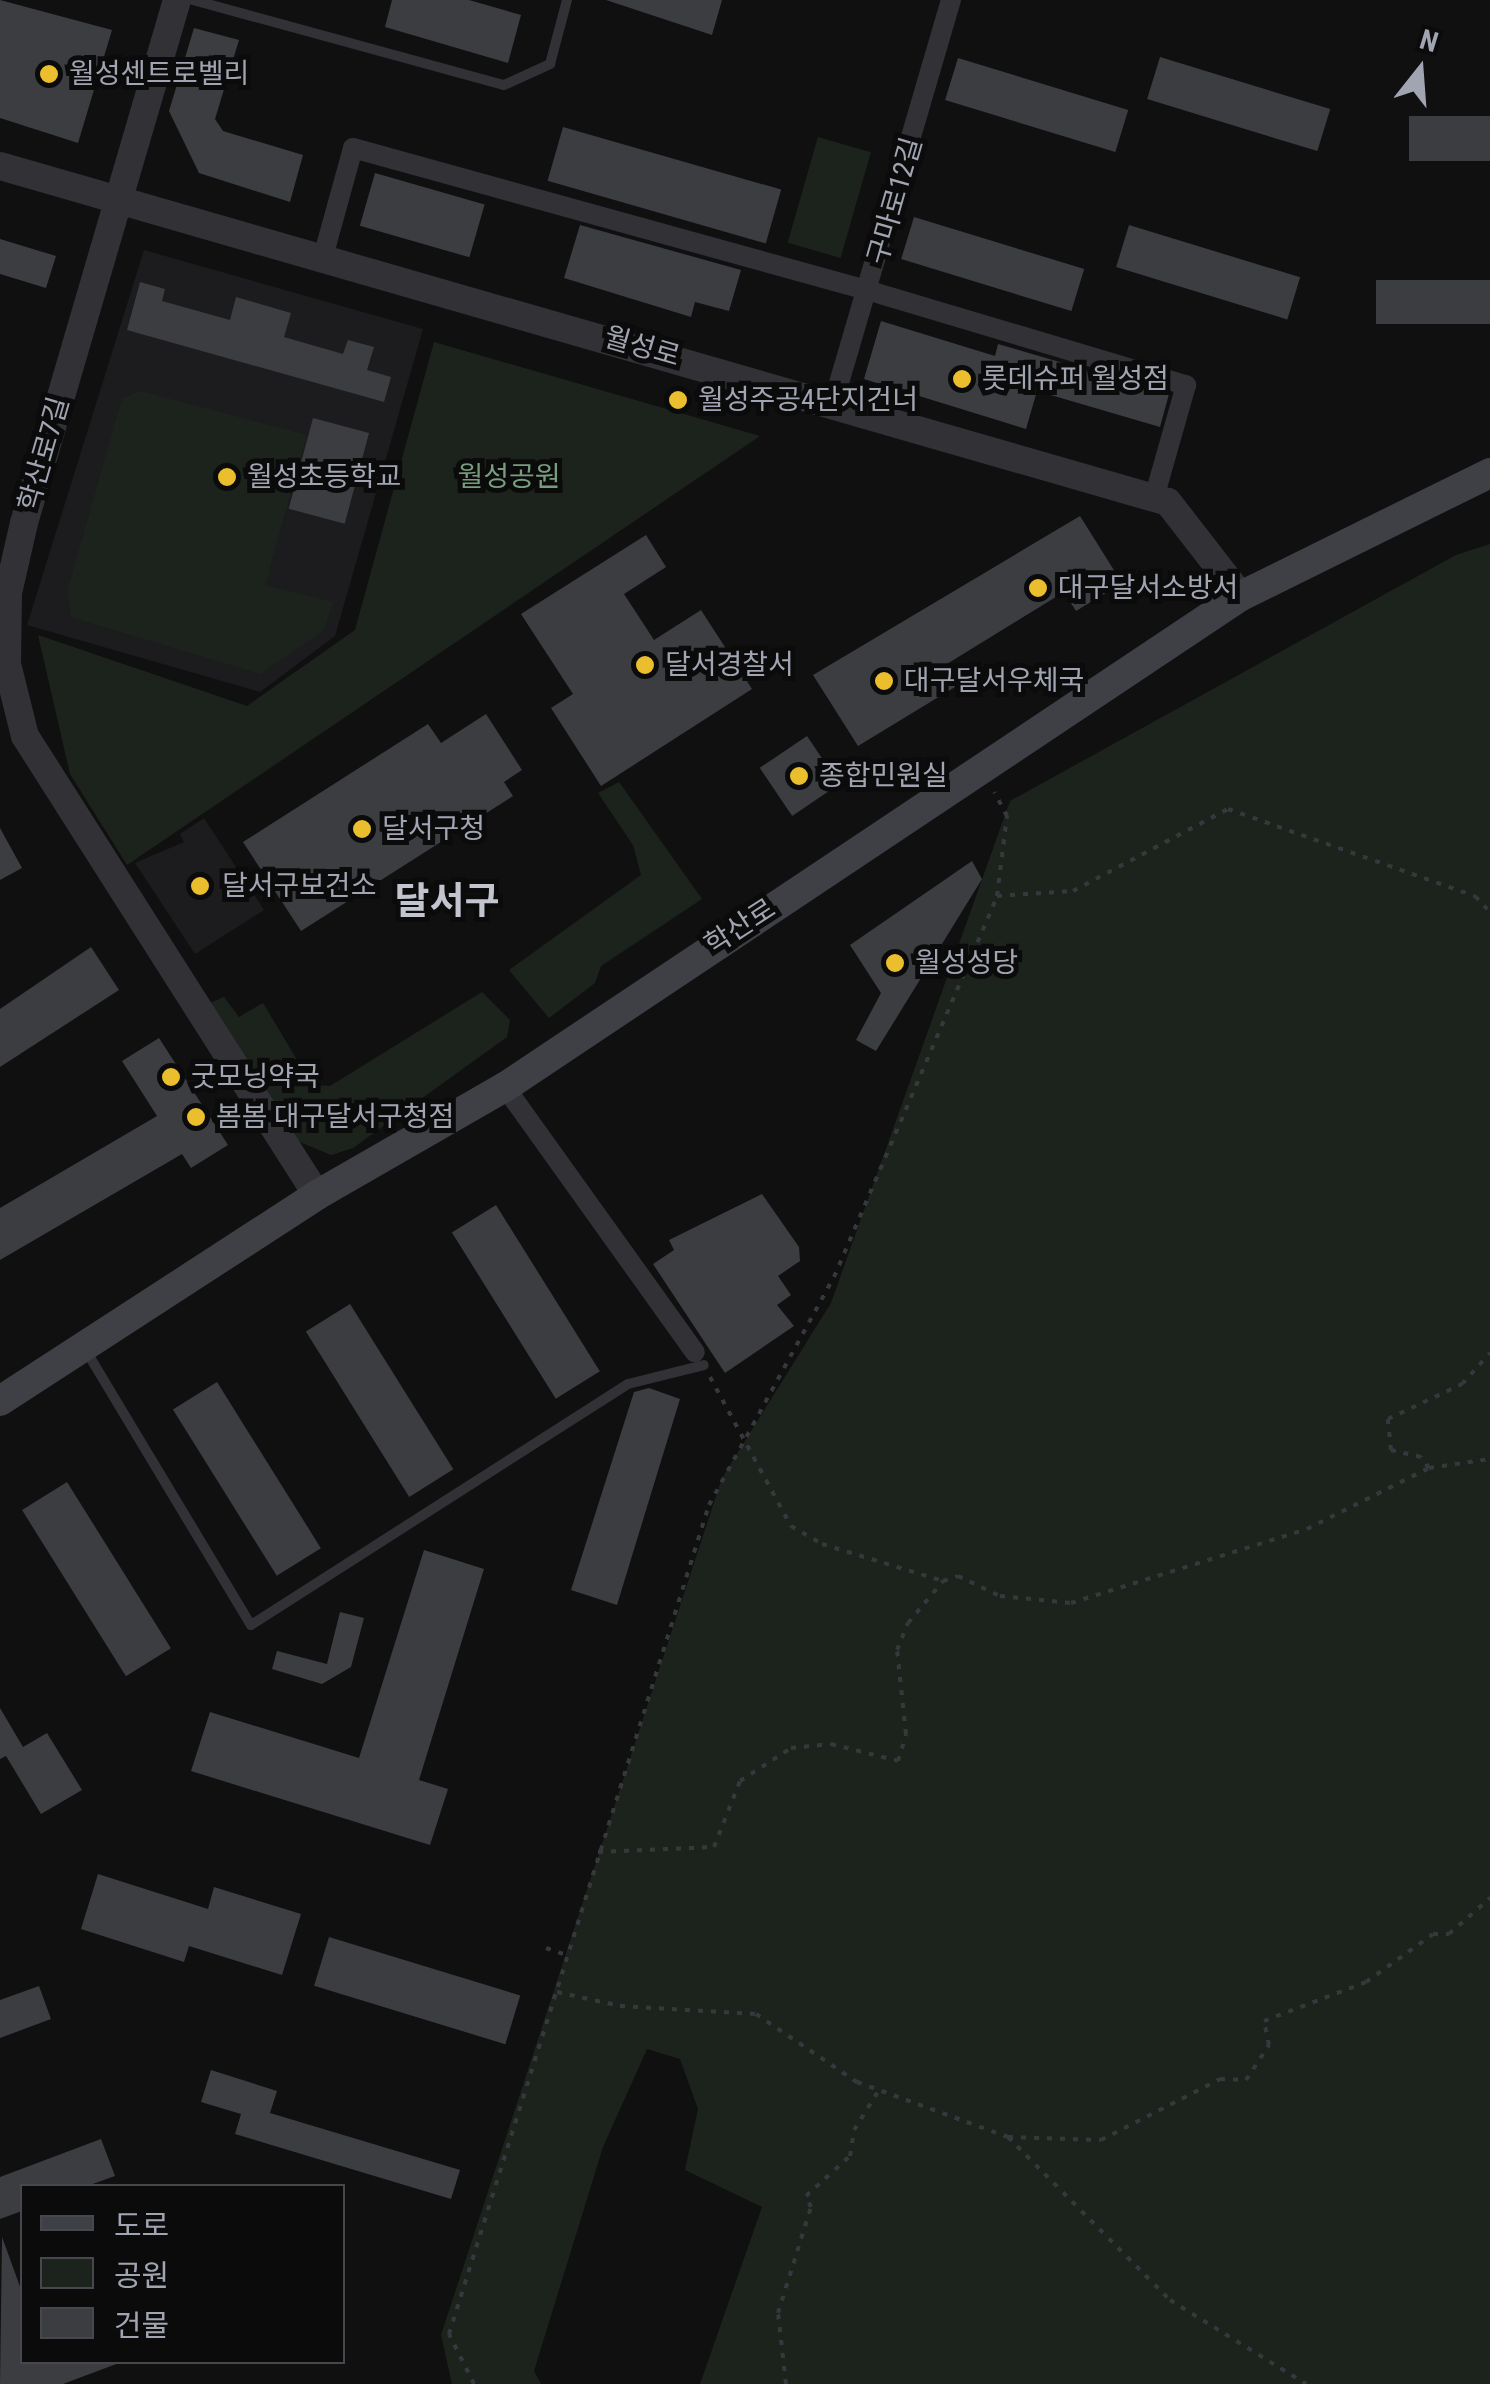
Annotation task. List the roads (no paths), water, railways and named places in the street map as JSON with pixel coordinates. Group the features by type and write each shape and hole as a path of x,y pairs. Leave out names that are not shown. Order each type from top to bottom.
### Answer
{"main road":[{"name":"학산로","path":"0,1402 316,1194 505,1087 980,766 1242,596 1490,473"}],"street":[{"name":"학산로7길","path":"177,0 24,524 8,593 7,664 25,736 316,1194"},
{"name":"구마로12길","path":"834,400 870,290 951,0"},
{"path":"324,257 353,148 870,290 1186,385 1154,498"},
{"name":"월성로","path":"0,166 834,400 1168,502 1242,596"},
{"path":"505,1087 699,1358"}],"lane":[{"path":"193,0 504,85 550,64 568,0"},
{"path":"84,1348 251,1625 628,1384 699,1358"}],"place":[{"name":"월성센트로벨리","path":"49,74"},
{"name":"롯데슈퍼 월성점","path":"962,379"},
{"name":"월성주공4단지건너","path":"678,400"},
{"name":"월성초등학교","path":"227,477"},
{"name":"대구달서소방서","path":"1038,588"},
{"name":"달서경찰서","path":"645,665"},
{"name":"대구달서우체국","path":"884,681"},
{"name":"종합민원실","path":"799,776"},
{"name":"달서구청","path":"362,829"},
{"name":"달서구보건소","path":"200,886"},
{"name":"월성성당","path":"895,963"},
{"name":"굿모닝약국","path":"171,1077"},
{"name":"봄봄 대구달서구청점","path":"196,1117"}],"district":[{"name":"달서구","path":"447,902"}],"park label":[{"name":"월성공원","path":"509,477"}]}
